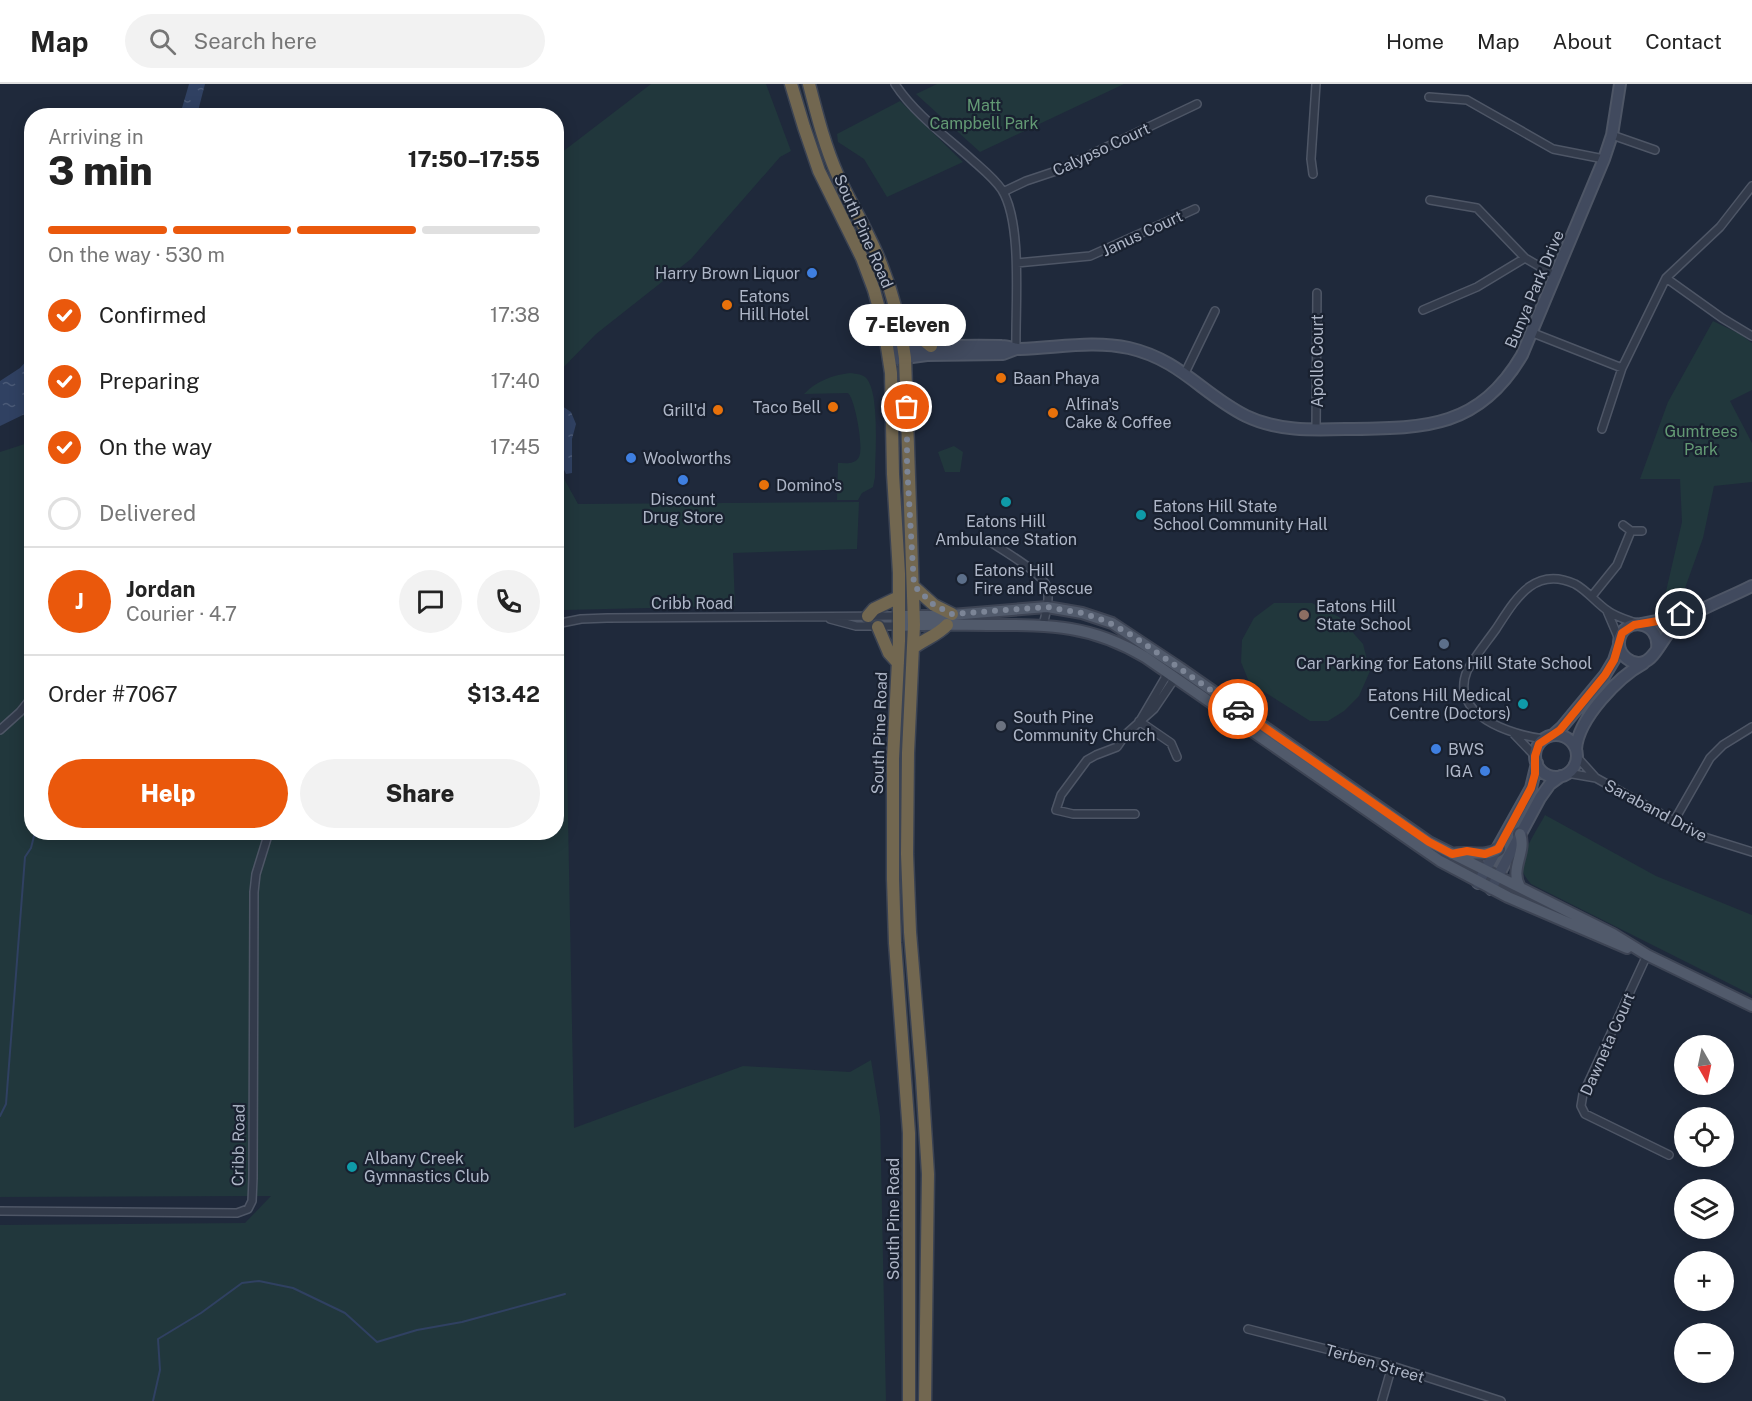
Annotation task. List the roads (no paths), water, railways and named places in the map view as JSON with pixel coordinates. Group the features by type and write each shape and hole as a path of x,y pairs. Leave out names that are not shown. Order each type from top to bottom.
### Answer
{"highway":[{"name":"South Pine Road","path":"791,84 817,165 862,258 874,290 889,355 893,474 899,538 898,663 893,750 893,879 895,954 909,1133 909,1401"},
{"name":"South Pine Road","path":"809,84 831,158 881,264 899,320 904,353 914,586 908,736 907,854 910,932 927,1174 925,1401"},
{"path":"899,320 932,346"},
{"path":"913,648 939,633 950,619 914,586"},
{"path":"868,616 874,609 899,597"},
{"path":"878,627 889,653 898,663"}],"main road":[{"path":"950,619 1047,607 1082,613 1119,627 1416,834 1613,934 1647,955"},
{"path":"950,619 1082,630 1128,647 1417,847 1478,883 1609,941 1647,955 1752,1006"},
{"name":"Cribb Road","path":"899,621 950,619"},
{"path":"1520,834 1522,840 1515,872 1520,887"},
{"path":"1452,854 1467,851 1485,854 1498,849"}],"street":[{"path":"895,84 915,108 986,171 1003,192 1010,213 1017,263 1016,349"},
{"path":"1313,174 1311,159 1316,84"},
{"name":"Bunya Park Drive","path":"904,353 1003,354 1016,349 1072,344 1106,345 1149,354 1185,373 1247,416 1285,428 1410,428 1437,423 1456,416 1482,401 1500,386 1515,366 1533,333 1604,159 1612,135 1620,84"},
{"path":"1430,97 1467,100 1553,149 1604,159"},
{"name":"Calypso Court","path":"1003,192 1056,171 1197,104"},
{"path":"1612,135 1655,150"},
{"path":"1602,429 1622,368 1666,278 1720,227 1752,186"},
{"path":"1430,200 1477,208 1525,258 1556,276"},
{"name":"Janus Court","path":"1017,263 1090,256 1195,209"},
{"path":"1423,310 1477,287 1525,258"},
{"path":"1666,278 1722,318 1752,336"},
{"name":"Apollo Court","path":"1316,429 1317,293"},
{"path":"1185,373 1215,311"},
{"path":"1533,333 1622,368"},
{"name":"Bunya Park Drive","path":"889,355 932,346 1002,345 1016,349"},
{"path":"1623,525 1631,531 1642,531"},
{"path":"1592,596 1617,565 1631,531"},
{"path":"987,540 1039,576 1046,585 1047,607 1043,625"},
{"path":"1478,883 1531,788 1539,744 1562,727 1608,671 1616,656 1619,641 1627,628 1681,614 1752,579"},
{"path":"1564,774 1549,775 1540,768 1536,759 1514,734 1483,718 1470,706 1464,695 1463,685 1467,671 1520,593 1546,580 1567,581 1578,585 1608,611 1655,632 1658,642 1657,649"},
{"path":"1491,889 1545,789 1575,763 1580,732 1593,711 1622,679 1653,656 1668,633 1679,623 1752,586"},
{"path":"1608,611 1621,652 1627,659 1636,663 1647,661"},
{"name":"Cribb Road","path":"564,622 606,618 827,618 839,616 868,616 899,621"},
{"name":"Cribb Road","path":"827,618 848,625 878,627 899,621"},
{"path":"1135,814 1073,814 1056,810 1061,795 1087,760 1117,747 1126,734 1154,709 1171,676"},
{"path":"0,730 24,707"},
{"path":"1139,721 1171,743 1177,757"},
{"path":"1674,821 1710,758 1723,745 1752,727"},
{"path":"1514,734 1548,737 1558,735 1569,740 1576,753"},
{"name":"Saraband Drive","path":"1576,753 1596,778"},
{"name":"Saraband Drive","path":"1564,774 1596,778 1708,839 1752,852"},
{"name":"Cribb Road","path":"0,1211 237,1213 248,1209 252,1197 253,1155 254,892 258,866 266,840"},
{"name":"Dawneta Court","path":"1647,955 1583,1094 1581,1106 1585,1114 1669,1155"},
{"name":"Terben Street","path":"1248,1329 1392,1366 1501,1401"},
{"path":"1382,1401 1392,1366"}],"water":[{"path":"189,84 205,84 199,108 182,108"},
{"path":"24,364 24,414 0,426 0,381"},
{"path":"564,407 571,412 576,424 572,439 572,473 566,474 564,470"}],"waterway":[{"path":"0,1116 6,1104 25,857 33,840"},
{"path":"153,1401 160,1370 158,1339 201,1313 242,1283 259,1281 293,1288 345,1313 377,1342 565,1294"}],"place":[{"name":"Harry Brown Liquor","path":"812,273"},
{"name":"Eatons Hill Hotel","path":"727,305"},
{"name":"Baan Phaya","path":"1001,378"},
{"name":"Taco Bell","path":"833,407"},
{"name":"7-Eleven","path":"907,407"},
{"name":"Grill'd","path":"718,410"},
{"name":"Alfina's Cake & Coffee","path":"1053,413"},
{"name":"Woolworths","path":"631,458"},
{"name":"Discount Drug Store","path":"683,480"},
{"name":"Domino's","path":"764,485"},
{"name":"Eatons Hill Ambulance Station","path":"1006,502"},
{"name":"Eatons Hill State School Community Hall","path":"1141,515"},
{"name":"Eatons Hill Fire and Rescue","path":"962,579"},
{"name":"Eatons Hill State School","path":"1304,615"},
{"name":"Car Parking for Eatons Hill State School","path":"1444,644"},
{"name":"Eatons Hill Medical Centre (Doctors)","path":"1523,704"},
{"name":"South Pine Community Church","path":"1001,726"},
{"name":"BWS","path":"1436,749"},
{"name":"IGA","path":"1485,771"},
{"name":"Albany Creek Gymnastics Club","path":"352,1167"}],"park label":[{"name":"Matt Campbell Park","path":"984,114"},
{"name":"Gumtrees Park","path":"1701,440"}]}
